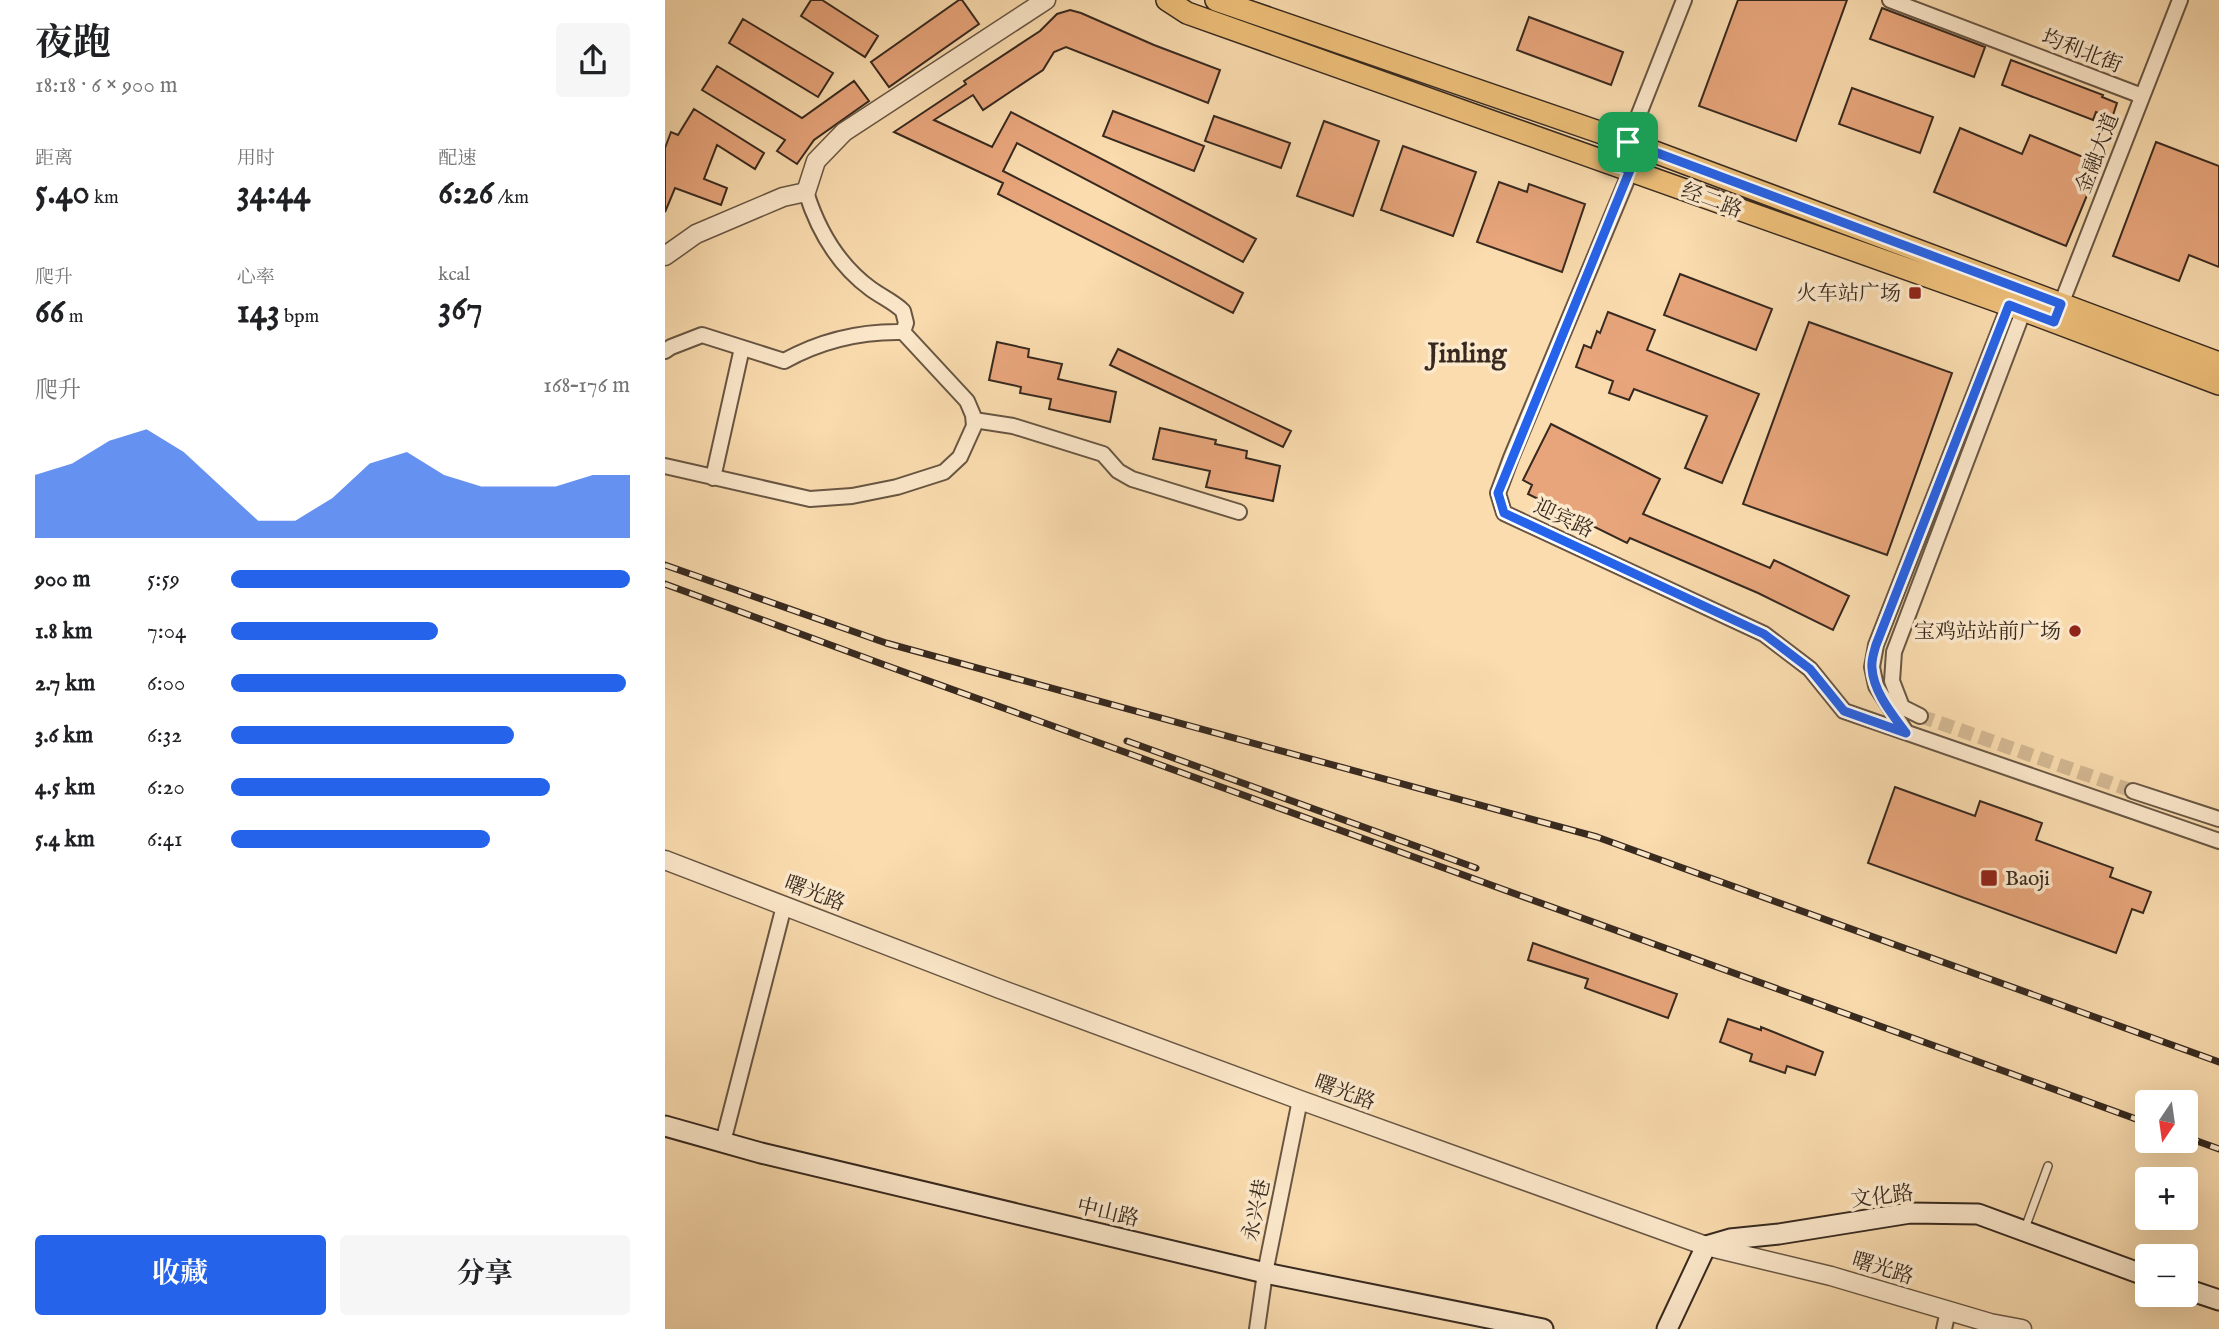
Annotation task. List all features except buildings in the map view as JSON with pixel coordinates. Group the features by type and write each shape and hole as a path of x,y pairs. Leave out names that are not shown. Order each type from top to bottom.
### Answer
{"main road":[{"name":"经二路","path":"1167,0 1187,13 1623,168 2020,299"},
{"name":"经二路","path":"1216,0 1628,142 2057,313 2219,384"},
{"name":"经二路","path":"2057,313 2219,363"},
{"name":"中山路","path":"665,1126 1265,1273 1543,1329"},
{"name":"文化路","path":"1706,1246 1730,1239 1910,1213 1978,1214 2135,1272"},
{"path":"1667,1329 1706,1246"},
{"path":"2198,1293 2219,1300"}],"street":[{"path":"903,332 906,323 903,311 872,290 846,267 826,239 806,192 816,161 843,132 1046,0"},
{"name":"迎宾路","path":"1684,0 1628,142 1623,168 1498,493 1504,513 1764,634 1810,669 1844,711 1906,733"},
{"name":"均利北街","path":"1890,0 2142,96"},
{"name":"金融大道","path":"2057,313 2180,0"},
{"path":"665,256 696,234 783,197 806,192"},
{"path":"1920,716 1902,707 1892,681 1894,652 2020,299"},
{"path":"2020,299 1876,645 1872,667 1876,685 1892,715 1906,733 2219,841"},
{"path":"665,351 671,346 702,335 784,360 812,346 842,337 862,333 903,332 967,401 974,420 974,426 960,457 944,472 929,479 852,496 810,499 665,466"},
{"path":"713,478 742,348"},
{"path":"974,420 1013,426 1103,454 1118,471 1132,479 1239,512"},
{"path":"2133,791 2219,819"},
{"name":"曙光路","path":"665,860 1013,994 1706,1246 1831,1276 1990,1324 2022,1329"},
{"path":"723,1142 784,905"},
{"name":"永兴巷","path":"1257,1329 1265,1273 1300,1100"},
{"path":"1944,1329 1948,1311"}],"lane":[{"path":"2024,1231 2048,1166"}],"tunnel":[{"path":"1920,716 2133,791"}],"railway":[{"path":"665,565 886,643 1597,837 2219,1062"},
{"path":"665,584 2135,1119"},
{"path":"1127,741 1476,868"},
{"path":"2198,1141 2219,1149"}],"place":[{"name":"火车站广场","path":"1915,293"},
{"name":"宝鸡站站前广场","path":"2075,631"},
{"name":"Baoji","path":"1989,878"}],"district":[{"name":"Jinling","path":"1467,352"}],"route":[{"path":"1628,142 2061,304 2054,322 2009,305 1876,645 1872,667 1876,685 1892,715 1906,733 1844,711 1810,669 1764,634 1504,513 1498,493 1630,170 1616,166 1628,142"}]}
